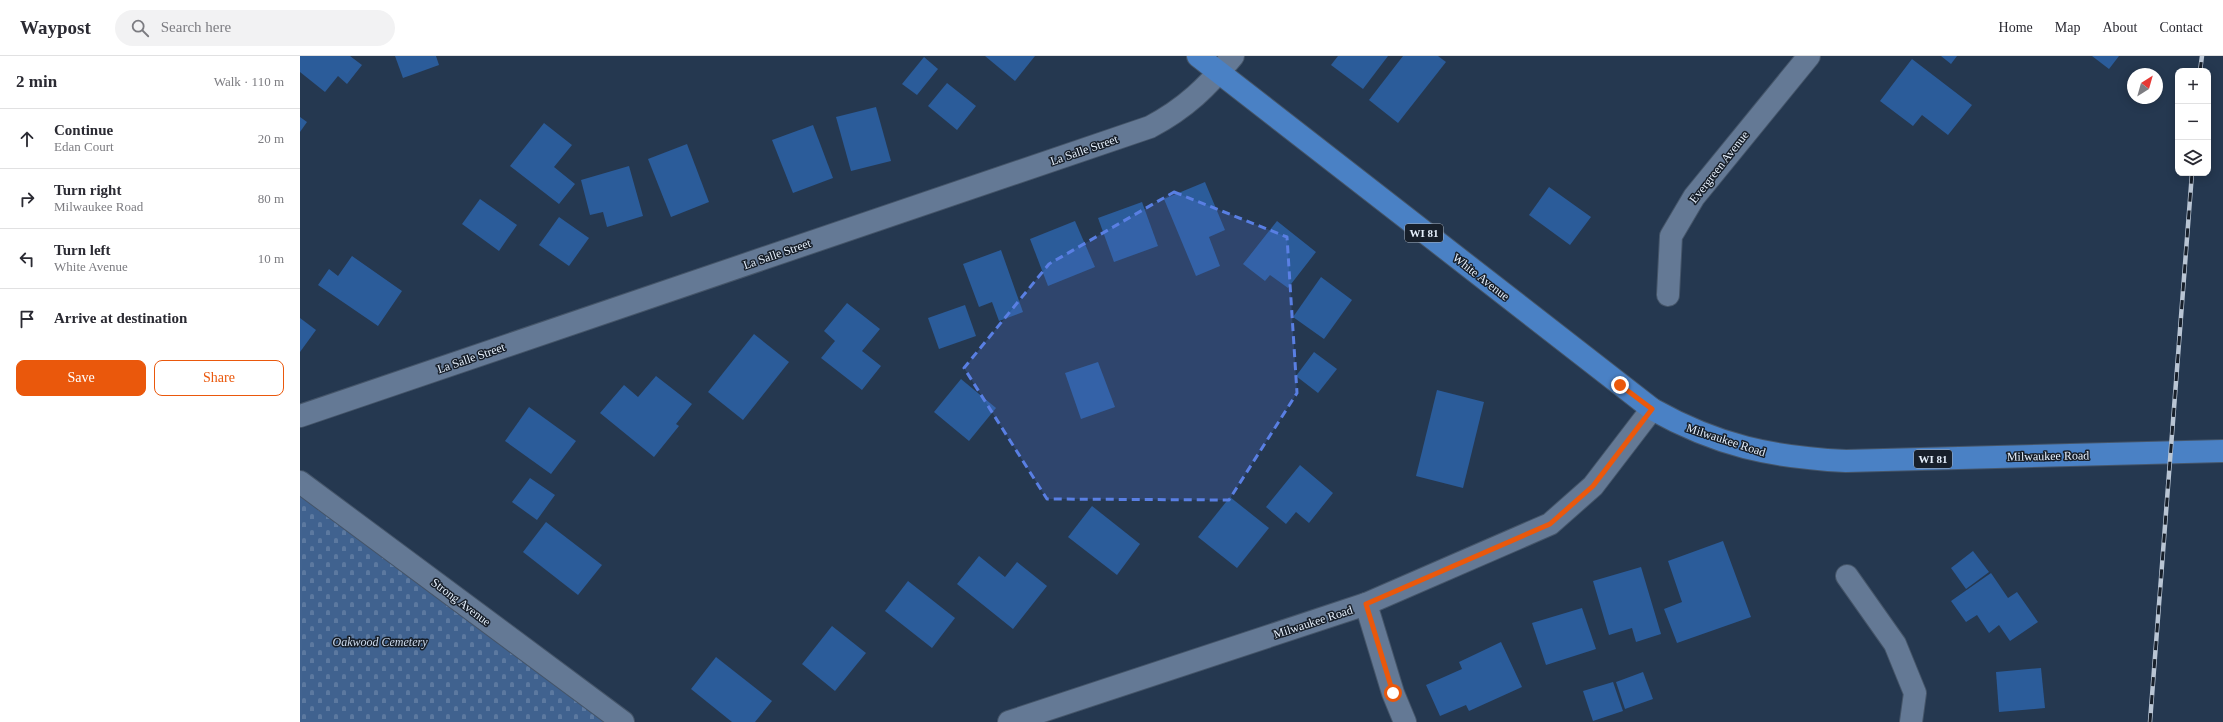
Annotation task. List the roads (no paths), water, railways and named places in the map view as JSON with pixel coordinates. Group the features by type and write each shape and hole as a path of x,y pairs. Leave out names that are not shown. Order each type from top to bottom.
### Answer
{"main road":[{"name":"White Avenue","path":"1198,56 1652,409"},
{"name":"Milwaukee Road","path":"1652,409 1685,428 1718,440 1765,453 1805,459 1854,460 2223,451"}],"street":[{"name":"La Salle Street","path":"300,416 1143,129 1175,113 1219,73 1233,56"},
{"name":"Evergreen Avenue","path":"1668,295 1671,236 1694,198 1809,56"},
{"name":"Milwaukee Road","path":"1009,722 1366,604 1550,524 1593,486 1652,409"},
{"name":"Strong Avenue","path":"300,482 622,722"},
{"path":"1846,576 1895,644 1915,693 1911,722"},
{"path":"1366,604 1393,693 1405,722"}],"railway":[{"path":"2200,68 2202,56"},
{"path":"2150,722 2192,176"}],"park label":[{"name":"Oakwood Cemetery","path":"380,642"}]}
